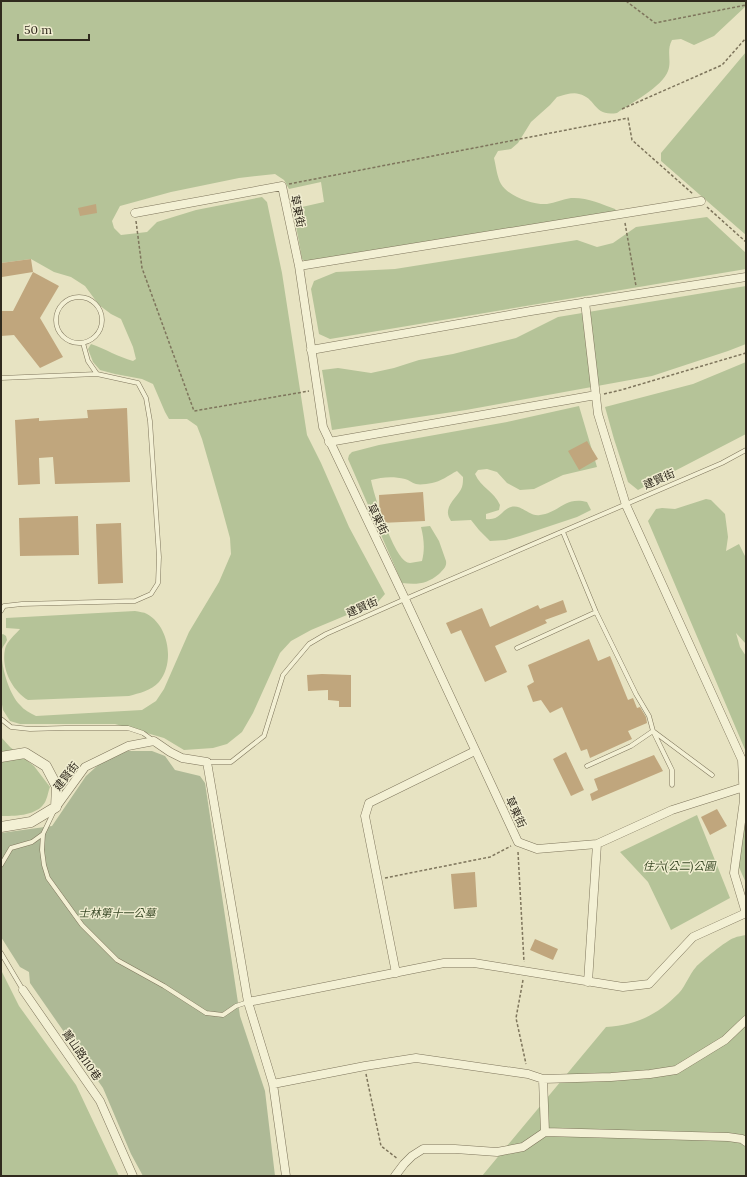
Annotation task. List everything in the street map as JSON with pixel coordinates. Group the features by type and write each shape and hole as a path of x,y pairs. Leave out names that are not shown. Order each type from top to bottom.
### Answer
{"street":[{"path":"135,213 282,186"},
{"name":"草東街","path":"282,186 299,266 322,427 405,599 518,842"},
{"path":"299,266 701,201"},
{"path":"311,350 585,302 746,276"},
{"path":"248,1002 444,963 474,963 623,987 649,984 693,937 746,913 734,873 744,800 742,760 626,505 598,414 585,302"},
{"path":"329,442 596,395"},
{"name":"建賢街","path":"56,807 85,767 128,746 154,742 182,758 207,762"},
{"path":"396,973 365,816 369,803 475,751"},
{"path":"1,756 25,753 46,766 56,786 56,807 31,822 1,827"},
{"path":"207,762 248,1002 273,1084 286,1176"},
{"path":"518,842 537,849 597,844 672,810 744,787"},
{"path":"588,982 597,844"},
{"name":"菁山路110巷","path":"23,990 100,1101 133,1176"},
{"path":"273,1084 365,1066 416,1058 528,1074 543,1079 650,1074 676,1070 725,1040 746,1020"},
{"path":"543,1079 545,1132"},
{"path":"395,1176 412,1156 423,1149 455,1149 496,1152 523,1147 545,1132 728,1137 742,1139 746,1142"}],"lane":[{"path":"76,298 85,298 93,302 99,308 102,317 102,326 98,334 91,340 83,343 74,343 66,339 60,332 57,324 57,315 61,307 67,301 76,298"},
{"path":"83,343 88,361 97,374"},
{"path":"1,378 97,374 138,383 146,398 150,421 159,549 158,583 151,594 135,601 22,604 4,606 1,611"},
{"name":"建賢街","path":"207,762 231,762 264,736 282,675 309,644 326,634 722,463 746,450"},
{"path":"563,532 596,612 636,694 649,716 653,731 672,770 672,785"},
{"path":"517,648 596,612"},
{"path":"1,719 12,727 30,730 65,728 128,728 143,733 154,742"},
{"path":"587,766 631,746 653,731"},
{"path":"653,731 712,775"},
{"path":"56,807 43,834 42,850 44,865 48,878 82,925 117,960 164,986 206,1013 223,1015 236,1006 248,1002"},
{"path":"1,865 12,848 32,842 43,834"},
{"name":"菁山路110巷","path":"1,953 23,990"}],"path":[{"path":"626,1 655,23 746,5"},
{"path":"622,109 722,65 746,38"},
{"path":"282,186 628,118 632,140 746,242"},
{"path":"135,213 142,268 194,411 317,390"},
{"path":"623,214 637,294"},
{"path":"596,395 621,390 746,353"},
{"path":"377,880 490,857 518,842 525,971 516,1018 528,1074"},
{"path":"365,1066 381,1146 404,1164"}],"green space":[{"path":"1,1 746,1 746,6 714,36 694,45 681,39 672,40 669,48 669,67 665,77 653,89 638,100 617,113 609,113 599,110 589,99 577,93 557,97 531,122 518,143 511,149 498,151 494,158 501,184 510,193 522,199 529,202 547,204 577,198 594,201 615,209 617,212 306,262 302,259 293,209 324,202 321,182 289,189 284,180 275,174 239,178 171,192 120,206 112,221 114,228 121,235 147,232 157,222 196,210 262,197 267,202 282,273 307,435 349,527 385,594 378,602 311,630 291,641 280,653 253,713 242,732 227,744 213,748 184,750 164,738 115,724 20,724 10,721 3,710 1,699 1,635 3,634 6,636 7,640 2,649 2,663 12,694 22,707 36,716 142,710 156,701 164,689 189,632 219,582 231,554 230,538 197,426 187,419 169,419 153,384 142,379 100,370 93,362 88,349 91,344 133,361 136,359 133,347 121,319 99,305 85,286 71,277 54,272 31,259 1,263"},
{"path":"746,52 746,235 661,161 661,153"},
{"path":"707,217 746,253 746,269 330,339 319,334 311,289 314,281 336,272 395,269 577,240 597,247 613,243 636,227"},
{"path":"746,286 746,344 728,351 652,376 466,410 332,430 322,370 338,368 371,373 419,360 453,354 516,338 558,317"},
{"path":"746,362 746,434 638,490 628,482 605,407 693,384"},
{"path":"579,406 597,467 563,475 534,489 520,490 507,483 497,472 487,469 478,470 475,474 500,505 499,510 486,514 486,519 498,517 511,507 519,507 532,514 540,515 547,514 573,501 587,502 591,510 577,517 506,540 490,541 471,520 451,521 448,516 449,507 463,485 463,477 457,471 438,481 424,484 416,484 406,479 396,477 371,480 389,535 405,561 410,563 422,561 424,544 421,527 430,526 439,541 446,561 446,565 443,570 426,582 417,584 402,583 348,459 352,452 379,445 507,422"},
{"path":"706,499 711,500 725,514 728,537 726,551 739,544 746,558 746,644 736,633 740,647 746,656 746,752 648,521 656,509 675,509"},
{"path":"135,611 146,613 154,620 165,636 167,645 167,665 164,674 159,682 152,688 129,696 28,700 17,691 9,678 6,671 4,657 5,649 9,641 20,629 6,628 6,618"},
{"path":"1,737 10,747 34,766 50,787 44,803 39,809 24,815 1,816"},
{"name":"士林第十一公墓","path":"128,751 152,751 165,756 175,770 200,776 205,783 240,1016 265,1091 275,1176 143,1176 131,1154 103,1088 30,983 29,972 20,967 1,937 1,833 52,826 86,776 106,758"},
{"path":"746,809 746,883 734,856"},
{"name":"住六(公二)公園","path":"697,815 730,898 671,930 648,882 620,852"},
{"path":"746,935 746,1176 482,1176 606,1027 627,1024 646,1018 654,1013 671,1001 679,993 698,964 731,940"},
{"path":"1,970 19,1006 76,1085 119,1176 1,1176"}],"building":[{"path":"96,204 97,213 80,216 78,208"},
{"path":"31,259 33,272 2,277 1,263"},
{"path":"33,272 59,286 40,318 63,357 40,368 14,335 1,336 1,311 13,311"},
{"path":"127,408 130,482 55,484 53,457 39,458 40,484 18,485 15,420 39,418 39,421 88,418 87,410"},
{"path":"587,441 598,459 579,470 568,451"},
{"path":"423,492 425,521 380,523 379,495"},
{"path":"78,516 79,555 20,556 19,518"},
{"path":"121,523 123,583 98,584 96,524"},
{"path":"563,600 567,612 545,620 547,623 495,646 507,672 485,682 461,630 451,634 446,623 482,608 490,627 538,605 540,609"},
{"path":"589,639 598,661 610,656 628,700 633,698 637,708 640,707 646,717 647,723 628,731 632,739 590,758 587,749 581,751 562,707 550,713 541,700 533,702 527,686 534,682 528,665"},
{"path":"307,675 351,675 351,707 339,707 339,701 328,700 328,690 308,691"},
{"path":"566,752 584,790 571,796 553,759"},
{"path":"654,755 663,771 592,801 590,794 598,790 594,779"},
{"path":"717,809 727,826 710,835 701,817"},
{"path":"475,872 477,907 454,909 451,874"},
{"path":"535,939 558,949 553,960 530,950"}]}
